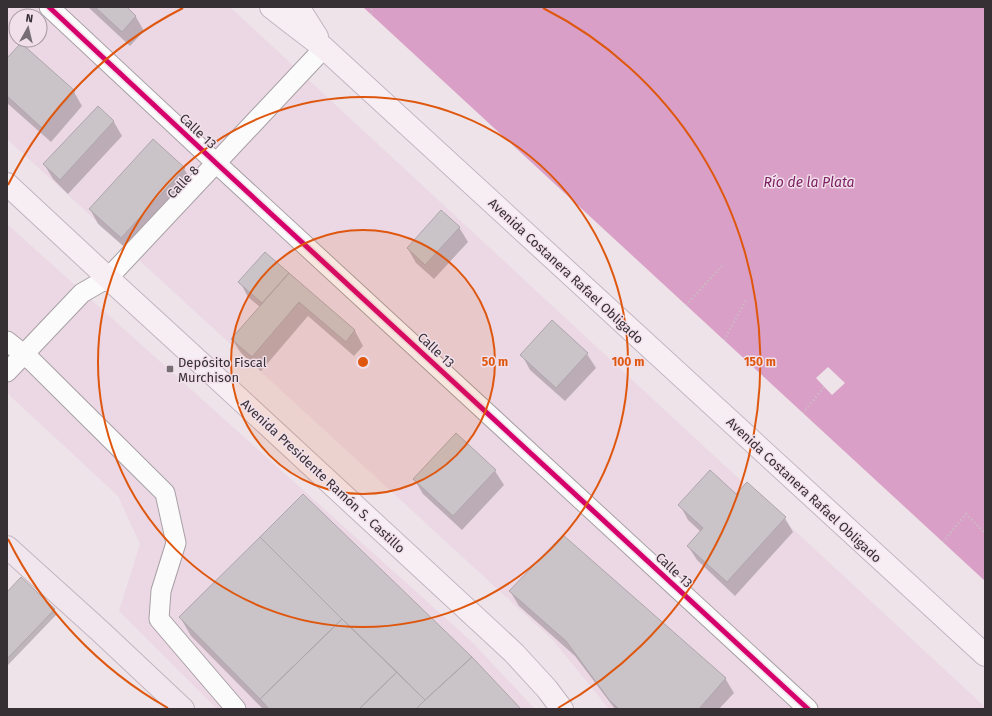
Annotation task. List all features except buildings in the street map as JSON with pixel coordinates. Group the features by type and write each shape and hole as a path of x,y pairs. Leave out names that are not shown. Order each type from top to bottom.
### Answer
{"highway":[{"path":"7,547 183,709"}],"main road":[{"name":"Avenida Costanera Rafael Obligado","path":"271,7 324,48 985,656"},
{"name":"Avenida Costanera Rafael Obligado","path":"298,7 324,48"},
{"name":"Avenida Presidente Ramón S. Castillo","path":"7,184 514,652 547,689 562,709"}],"street":[{"name":"Calle 13","path":"49,7 808,709"},
{"name":"Calle 8","path":"7,372 82,293 108,278 324,48"},
{"path":"7,341 23,354 165,493 176,542 161,591 159,619 236,709"}],"path":[{"path":"371,14 372,7"},
{"path":"686,305 722,266"},
{"path":"724,340 746,300"},
{"path":"803,413 824,387"},
{"path":"943,542 966,514 985,533"}],"shaded area":[{"path":"7,7 230,7 985,707 985,709 609,709 552,639 7,139"},
{"path":"7,224 471,641 535,709 217,709 119,611 140,544 118,496 7,393"}],"water":[{"name":"Río de la Plata","path":"363,7 985,7 985,581"}],"pier":[{"path":"828,367 845,383 832,395 816,378"}],"cycle path":[{"path":"49,7 808,709"}],"place":[{"name":"Depósito Fiscal Murchison","path":"170,369"}]}
